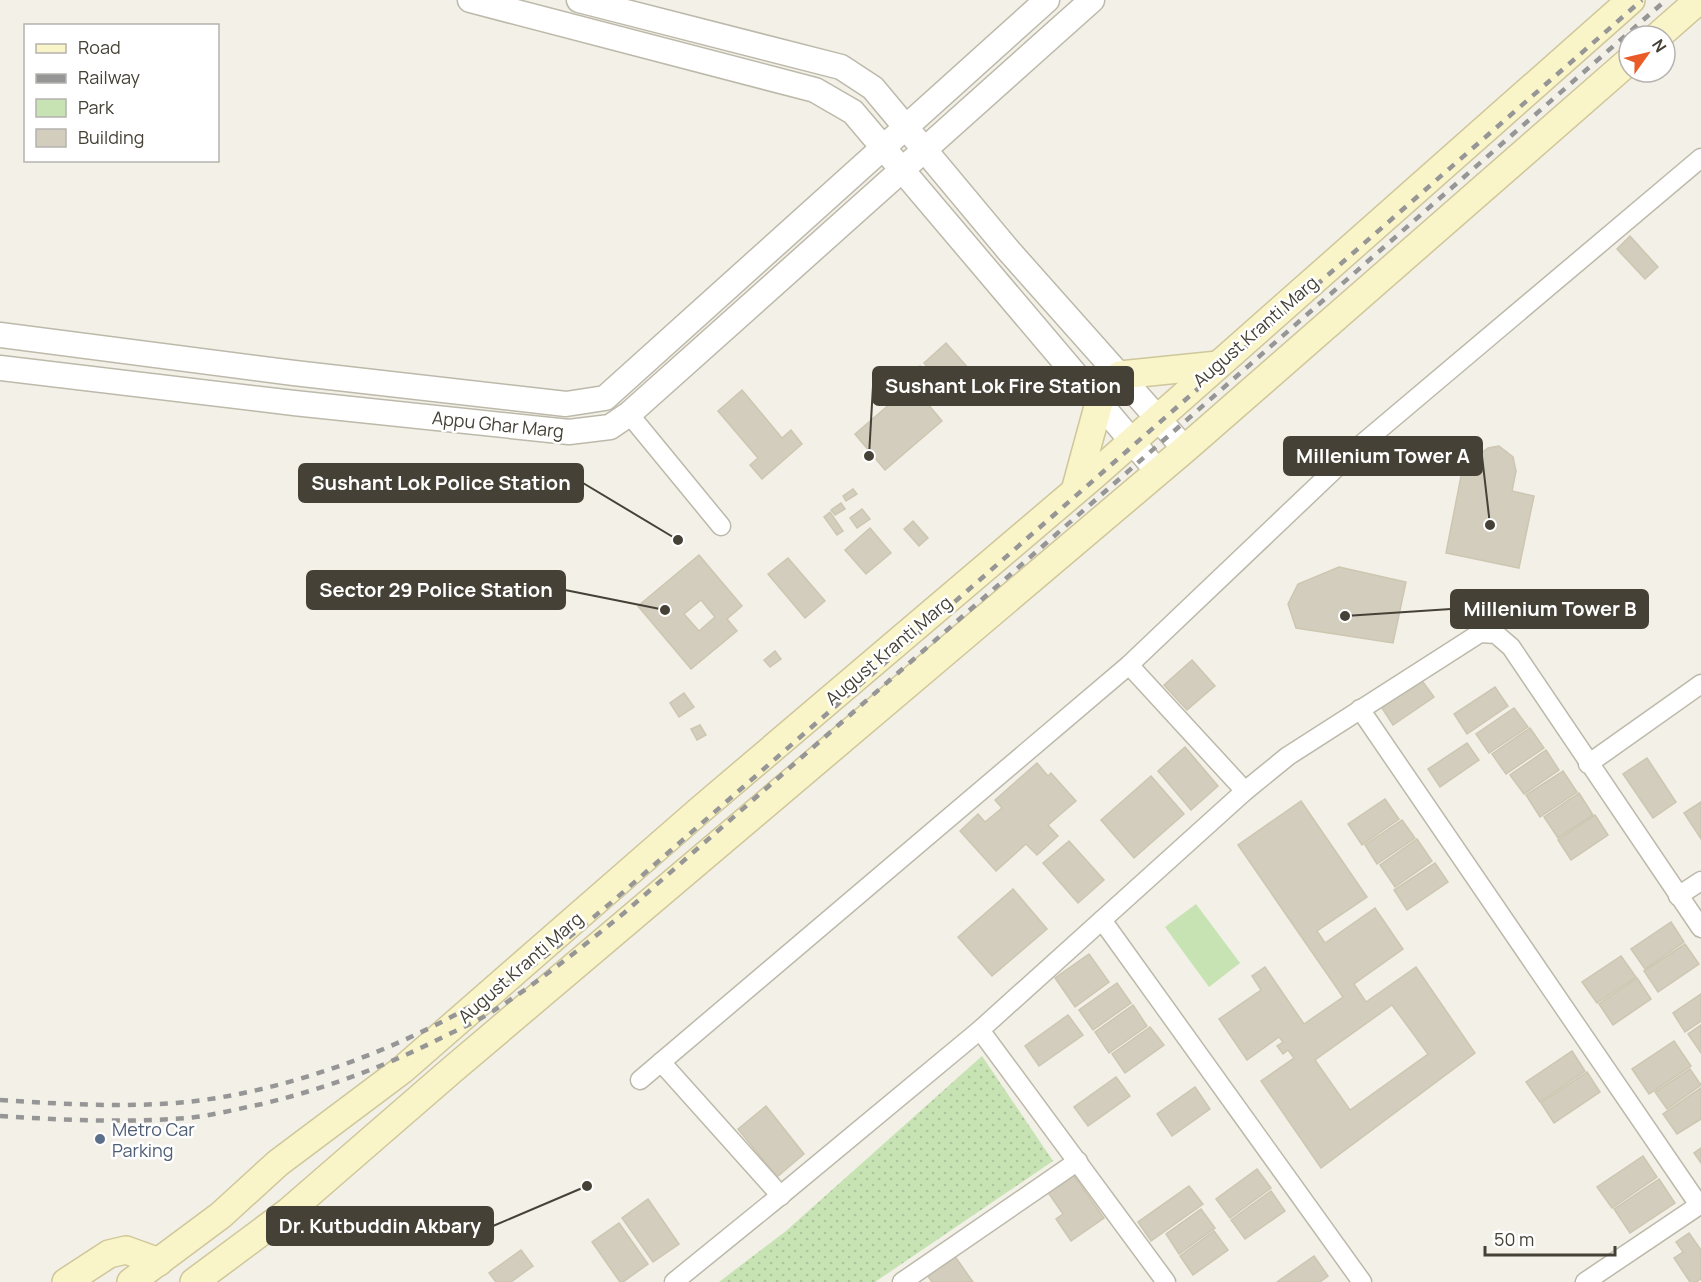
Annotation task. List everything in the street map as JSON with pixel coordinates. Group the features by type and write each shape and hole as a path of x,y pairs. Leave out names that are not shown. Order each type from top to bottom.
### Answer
{"main road":[{"name":"August Kranti Marg","path":"131,1282 221,1215 278,1163 402,1070 700,810 1075,491 1631,0"},
{"path":"1672,24 1699,0"},
{"name":"August Kranti Marg","path":"194,1282 288,1212 462,1061 1158,472 1617,71"},
{"path":"1120,375 1218,365"},
{"path":"1075,491 1099,403"},
{"path":"66,1282 109,1254 126,1250 159,1262"}],"street":[{"path":"470,0 815,90 853,112 1158,472"},
{"path":"579,0 841,67 873,88 1009,250 1185,449"},
{"path":"721,526 620,420 605,398 1047,0"},
{"path":"620,420 1092,0"},
{"path":"640,1080 1130,665 1356,449 1701,158"},
{"name":"Appu Ghar Marg","path":"0,335 294,373 566,404 605,398"},
{"name":"Appu Ghar Marg","path":"0,368 294,404 558,430 586,431 620,420"},
{"path":"674,1282 980,1030 1245,791 1288,756 1480,633 1496,633 1511,647 1701,928"},
{"path":"1130,665 1245,791"},
{"path":"1588,764 1701,684"},
{"path":"1360,709 1700,1204 1585,1282"},
{"path":"1678,896 1701,881"},
{"path":"1102,920 1362,1282"},
{"path":"980,1030 1166,1282"},
{"path":"661,1062 781,1196"},
{"path":"902,1282 1078,1161"}],"green space":[{"path":"1196,904 1240,963 1209,987 1165,927"},
{"path":"982,1056 1053,1161 875,1282 719,1282 786,1231"}],"building":[{"path":"1630,236 1658,267 1645,279 1617,249"},
{"path":"946,343 984,386 962,405 924,363"},
{"path":"920,366 941,390 927,403 942,421 885,470 855,434 912,385 921,396 927,391 912,373"},
{"path":"742,390 782,438 791,430 802,444 762,479 750,465 758,458 718,411"},
{"path":"1499,446 1513,457 1516,471 1512,491 1534,496 1519,568 1446,553 1463,466 1488,448"},
{"path":"853,489 857,494 846,501 843,496"},
{"path":"841,503 845,509 835,515 831,510"},
{"path":"862,509 870,519 857,528 850,518"},
{"path":"830,512 843,531 837,535 824,517"},
{"path":"913,521 928,538 919,546 904,529"},
{"path":"870,528 891,553 866,574 845,550"},
{"path":"699,555 742,606 727,619 737,631 691,669 638,606","holes":["701,600 715,617 699,631 684,614"]},
{"path":"788,558 825,601 805,618 768,574"},
{"path":"1339,567 1406,582 1393,643 1296,628 1288,604 1298,584"},
{"path":"775,651 781,659 770,667 764,660"},
{"path":"1192,660 1215,686 1187,710 1164,685"},
{"path":"1420,678 1434,697 1393,725 1380,705"},
{"path":"1495,687 1508,706 1467,734 1454,714"},
{"path":"684,693 694,707 679,717 670,703"},
{"path":"1514,708 1528,727 1489,753 1476,734"},
{"path":"700,725 706,735 697,740 691,729"},
{"path":"1530,728 1544,748 1506,774 1492,754"},
{"path":"1467,743 1479,760 1440,787 1428,769"},
{"path":"1185,747 1218,786 1191,810 1158,771"},
{"path":"1546,750 1559,770 1524,794 1510,775"},
{"path":"1647,758 1676,802 1653,818 1623,774"},
{"path":"1037,763 1048,776 1051,773 1076,801 1048,825 1058,836 1037,855 1026,844 996,871 960,831 978,814 985,822 1002,808 995,800"},
{"path":"1563,771 1577,792 1540,817 1526,795"},
{"path":"1151,776 1184,814 1134,858 1101,820"},
{"path":"1579,793 1593,815 1558,838 1544,817"},
{"path":"1385,799 1399,819 1362,845 1348,824"},
{"path":"1301,801 1367,897 1317,931 1325,943 1375,908 1403,949 1354,984 1366,1002 1416,967 1475,1053 1321,1168 1261,1081 1294,1058 1288,1050 1283,1054 1277,1046 1283,1042 1279,1037 1247,1060 1219,1019 1261,990 1252,976 1265,967 1304,1024 1343,997 1238,845","holes":["1392,1005 1428,1054 1350,1110 1315,1060"]},
{"path":"1701,802 1701,839 1684,813"},
{"path":"1595,815 1608,835 1571,860 1558,840"},
{"path":"1402,820 1415,838 1377,864 1365,845"},
{"path":"1417,839 1432,861 1395,887 1380,865"},
{"path":"1069,841 1104,880 1078,903 1043,863"},
{"path":"1435,863 1448,882 1407,910 1394,890"},
{"path":"1013,889 1047,929 992,976 958,937"},
{"path":"1671,922 1684,942 1645,969 1631,949"},
{"path":"1685,944 1699,964 1658,992 1644,971"},
{"path":"1089,954 1109,982 1075,1007 1055,978"},
{"path":"1621,956 1636,977 1597,1003 1582,982"},
{"path":"1637,978 1651,999 1613,1025 1599,1004"},
{"path":"1117,983 1131,1003 1093,1030 1079,1010"},
{"path":"1701,994 1701,1021 1685,1032 1673,1013"},
{"path":"1133,1005 1147,1026 1109,1053 1095,1032"},
{"path":"1068,1015 1083,1035 1039,1066 1025,1046"},
{"path":"1701,1025 1701,1053 1688,1034"},
{"path":"1150,1027 1164,1045 1125,1073 1112,1054"},
{"path":"1674,1041 1691,1066 1649,1094 1632,1069"},
{"path":"1572,1051 1585,1071 1540,1102 1526,1082"},
{"path":"1690,1069 1701,1085 1667,1109 1655,1092"},
{"path":"1587,1072 1600,1092 1554,1123 1541,1103"},
{"path":"1116,1077 1130,1096 1088,1126 1074,1107"},
{"path":"1195,1087 1210,1109 1172,1136 1157,1114"},
{"path":"1701,1088 1701,1119 1677,1134 1663,1114"},
{"path":"766,1106 804,1154 777,1177 738,1129"},
{"path":"1701,1148 1701,1163 1694,1153"},
{"path":"1643,1156 1657,1177 1612,1208 1597,1187"},
{"path":"1257,1169 1271,1188 1230,1218 1216,1199"},
{"path":"1072,1173 1104,1218 1071,1241 1056,1219 1063,1214 1047,1191"},
{"path":"1659,1179 1675,1203 1630,1233 1614,1209"},
{"path":"1189,1186 1203,1204 1151,1241 1138,1222"},
{"path":"1271,1191 1285,1211 1245,1239 1231,1220"},
{"path":"648,1199 679,1244 653,1262 622,1218"},
{"path":"1201,1209 1215,1228 1179,1254 1166,1234"},
{"path":"619,1223 648,1264 623,1282 620,1282 592,1242"},
{"path":"1214,1231 1228,1250 1193,1275 1180,1256"},
{"path":"1689,1233 1701,1250 1701,1279 1696,1282 1690,1282 1674,1258 1683,1252 1676,1242"},
{"path":"521,1250 533,1266 511,1282 496,1282 489,1273"},
{"path":"954,1255 973,1282 932,1282 927,1275"},
{"path":"1314,1256 1328,1276 1320,1282 1277,1282"}],"railway":[{"path":"0,1100 140,1105 186,1102 262,1089 340,1066 415,1035 450,1018 517,977 613,901 1642,0"},
{"path":"0,1116 46,1119 163,1120 205,1116 262,1104 311,1091 381,1066 471,1023 510,1000 624,913 1666,0"}],"place":[{"name":"Sushant Lok Fire Station","path":"869,456"},
{"name":"Millenium Tower A","path":"1490,525"},
{"name":"Sushant Lok Police Station","path":"678,540"},
{"name":"Sector 29 Police Station","path":"665,610"},
{"name":"Millenium Tower B","path":"1345,616"},
{"name":"Metro Car Parking","path":"100,1139"},
{"name":"Dr. Kutbuddin Akbary","path":"587,1186"}]}
